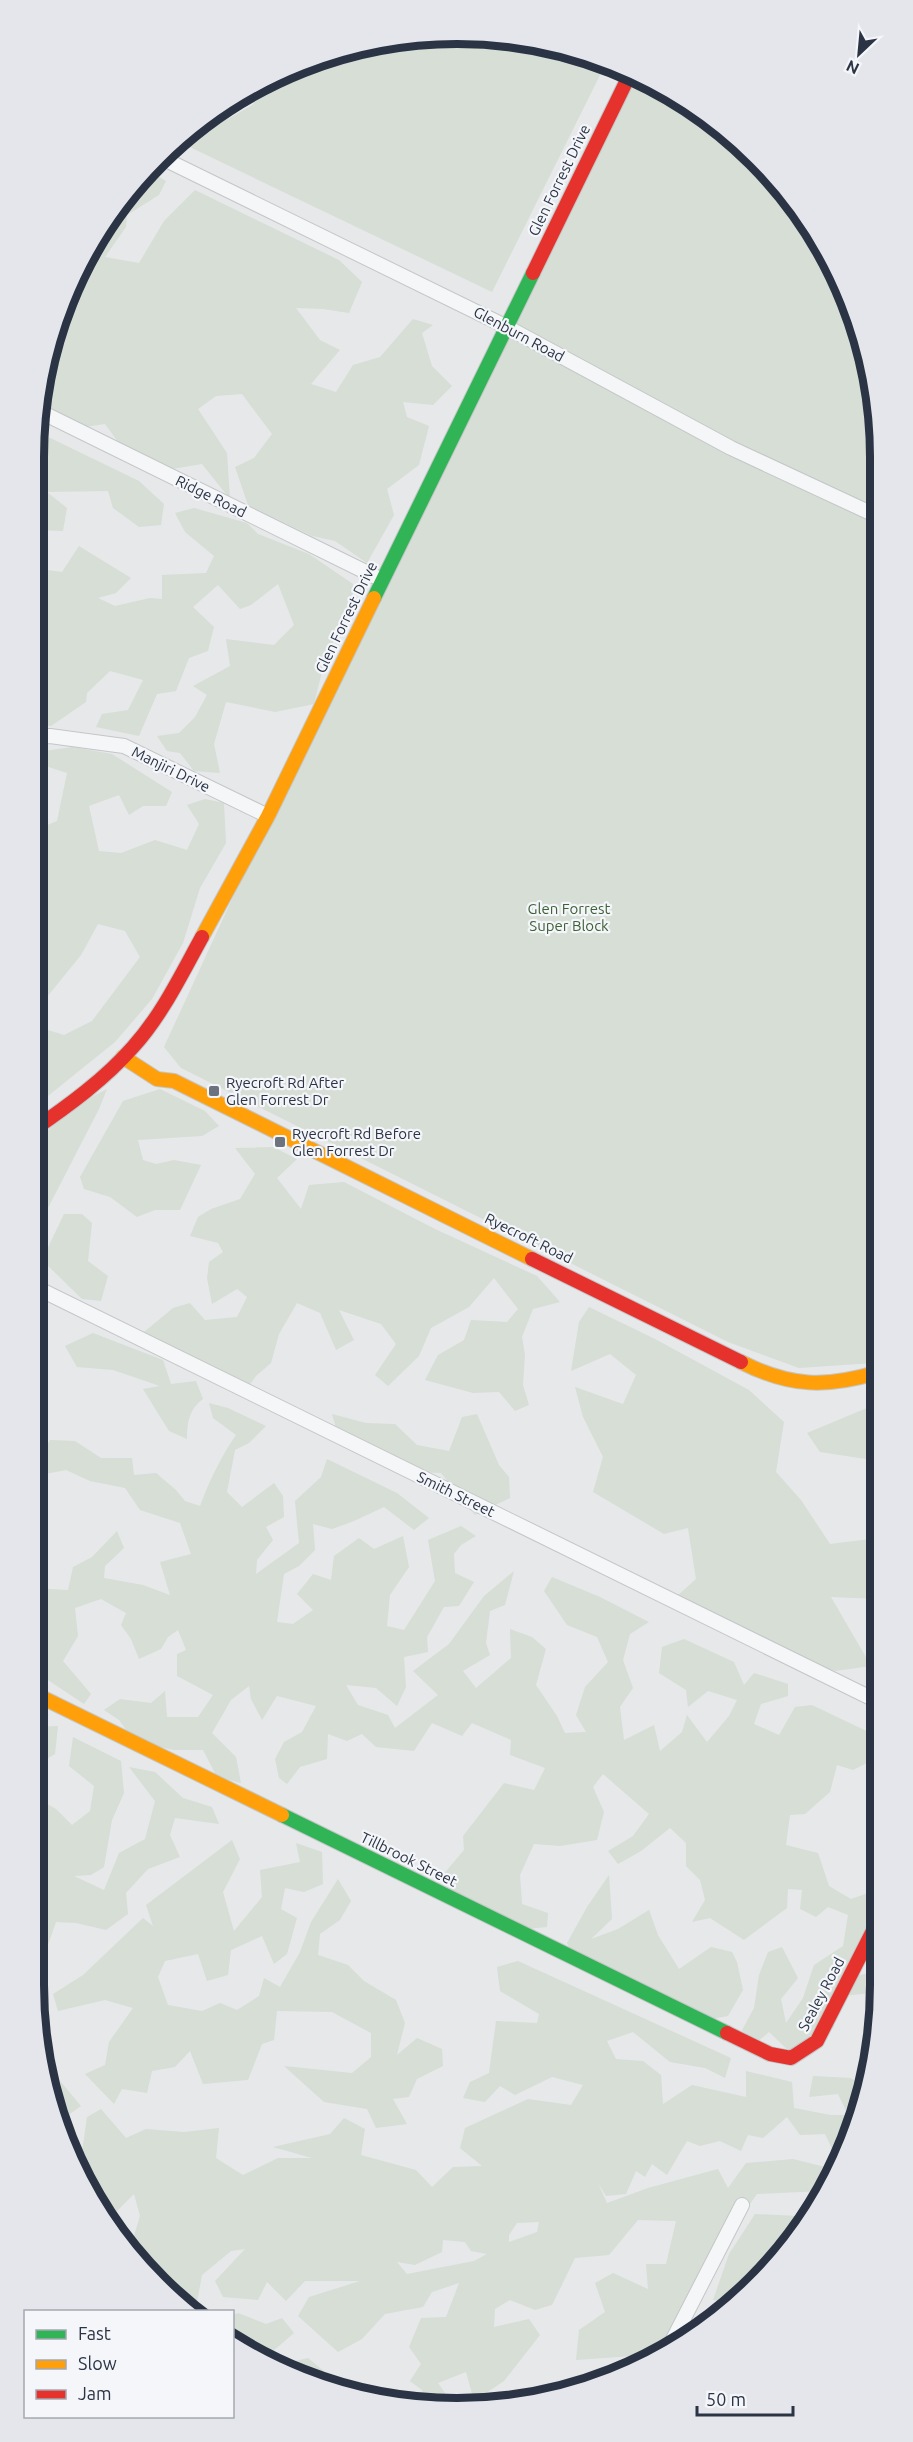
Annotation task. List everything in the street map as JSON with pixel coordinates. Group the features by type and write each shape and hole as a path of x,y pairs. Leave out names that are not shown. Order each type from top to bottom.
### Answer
{"street":[{"name":"Glen Forrest Drive","path":"44,1123 61,1111 123,1057 134,1046 167,1001 268,816 626,80"},
{"name":"Glenburn Road","path":"168,161 505,326 731,448 870,513"},
{"name":"Ridge Road","path":"46,414 382,580"},
{"name":"Manjiri Drive","path":"44,736 124,746 268,816"},
{"name":"Ryecroft Road","path":"134,1046 164,1068 174,1081"},
{"name":"Ryecroft Road","path":"123,1057 157,1079 174,1081 753,1368 782,1379 826,1386 870,1375"},
{"name":"Smith Street","path":"44,1291 870,1698"},
{"name":"Tillbrook Street","path":"44,1698 770,2054"},
{"name":"Sealey Road","path":"770,2054 791,2058 817,2042 870,1937"},
{"path":"675,2336 742,2205"}],"green space":[{"path":"429,44 484,44 537,51 602,70 492,292 185,145 205,129 207,131 254,104 252,98 324,65 376,51"},
{"name":"Glen Forrest Super Block","path":"631,82 639,86 686,113 729,146 749,164 784,205 814,250 838,298 848,324 862,376 870,456 870,1363 799,1368 728,1342 181,1068 164,1047 233,897"},
{"path":"155,174 166,181 159,195 127,215 126,227 105,257 139,263 164,221 195,190 339,260 362,282 349,313 296,308 320,340 340,350 311,384 336,392 353,365 380,357 413,319 433,325 422,333 432,366 452,386 433,405 403,402 407,417 429,426 419,465 387,489 394,515 367,563 335,541 312,536 248,505 235,467 254,458 272,434 242,394 216,396 198,409 227,453 230,499 202,464 172,469 121,446 105,424 85,427 46,408 51,376 65,324 99,250 129,205"},
{"path":"44,435 139,481 164,504 161,525 139,527 113,508 108,491 47,492 67,508 63,531 44,530"},
{"path":"194,508 247,523 258,534 309,554 353,584 353,611 327,652 314,704 275,712 226,702 214,744 220,773 194,771 180,753 167,751 157,736 179,733 195,717 207,695 193,686 230,666 226,639 274,645 294,625 278,584 251,605 240,609 218,585 193,607 214,627 208,651 189,658 176,691 157,694 139,736 96,727 102,714 128,710 143,680 110,671 87,693 86,702 51,726 44,725 44,570 62,572 79,546 131,578 116,593 98,598 115,606 150,598 162,599 162,575 206,573 214,556 185,532 175,513"},
{"path":"73,747 112,754 172,792 166,806 143,806 129,815 119,795 89,806 99,851 121,853 155,840 187,850 199,824 187,805 205,799 224,803 226,843 200,888 183,943 152,999 115,1042 44,1099 44,1029 64,1035 92,1021 140,957 125,931 98,924 81,955 44,1001 44,826 57,821 67,773 44,766 44,751"},
{"path":"107,1089 44,1216 44,1133 90,1098"},
{"path":"160,1089 205,1111 219,1126 202,1136 138,1140 143,1160 156,1164 174,1160 201,1165 180,1210 155,1210 137,1217 110,1197 84,1189 80,1177 123,1101"},
{"path":"273,1147 297,1159 277,1178 301,1209 309,1185 344,1182 435,1229 537,1276 560,1302 533,1309 522,1337 525,1355 523,1385 529,1405 515,1411 499,1392 473,1393 425,1380 438,1355 464,1340 471,1320 507,1322 518,1309 494,1278 469,1307 431,1328 419,1356 388,1386 375,1375 396,1344 381,1324 339,1310 354,1340 336,1350 320,1313 297,1303 279,1334 271,1363 256,1376 248,1387 144,1332 173,1308 190,1303 205,1320 237,1317 247,1297 237,1289 212,1304 207,1278 209,1262 223,1252 218,1243 190,1236 198,1217 211,1209 240,1199 255,1174 235,1148"},
{"path":"64,1214 82,1214 92,1223 88,1261 108,1276 101,1301 82,1299 44,1262 44,1256"},
{"path":"589,1307 655,1339 749,1390 784,1422 776,1472 801,1500 830,1544 870,1539 870,1599 831,1597 870,1666 835,1671 704,1623 676,1597 696,1579 688,1528 664,1534 593,1492 603,1457 583,1417 575,1387 623,1404 636,1375 610,1354 571,1371 579,1322"},
{"path":"93,1333 163,1360 171,1384 196,1381 203,1399 195,1407 190,1417 187,1439 169,1431 143,1389 160,1386 113,1370 77,1367 65,1346"},
{"path":"209,1403 228,1408 266,1426 249,1443 235,1450 227,1492 242,1507 274,1483 283,1496 284,1517 266,1527 273,1540 257,1560 256,1574 299,1543 295,1501 321,1477 327,1459 397,1493 429,1518 414,1530 384,1507 332,1529 313,1524 315,1550 299,1566 284,1574 277,1622 293,1624 313,1610 297,1594 313,1574 331,1580 334,1556 359,1538 374,1549 403,1536 409,1567 390,1595 387,1626 404,1630 435,1581 428,1540 461,1526 476,1536 461,1545 454,1554 455,1573 474,1582 459,1606 444,1607 427,1637 428,1652 404,1657 406,1687 397,1706 376,1688 346,1685 358,1705 388,1715 395,1728 438,1695 413,1671 449,1644 484,1596 514,1571 505,1605 490,1611 486,1643 490,1655 463,1671 476,1688 511,1658 510,1629 532,1637 546,1649 536,1685 557,1716 565,1733 586,1732 576,1715 585,1687 608,1662 597,1637 567,1625 544,1591 552,1577 600,1597 649,1622 630,1634 623,1660 633,1688 620,1707 624,1740 654,1725 660,1751 682,1732 687,1715 707,1742 729,1716 737,1700 708,1691 688,1707 686,1690 659,1673 662,1647 684,1639 734,1662 744,1685 754,1673 788,1684 788,1696 761,1704 754,1724 779,1735 795,1707 812,1705 870,1733 870,1762 853,1770 837,1765 830,1792 805,1814 790,1815 786,1845 818,1853 829,1886 851,1899 870,1892 870,1952 849,1978 870,1973 870,1993 832,1997 834,2027 789,2051 769,2032 755,2044 742,2030 754,2008 759,1975 768,1952 782,1947 798,1978 781,1999 786,2023 803,1998 814,1965 843,1946 848,1915 828,1907 816,1917 800,1909 802,1890 788,1889 787,1908 744,1940 710,1918 692,1922 705,1900 700,1880 686,1866 686,1843 670,1828 641,1851 618,1864 608,1851 633,1836 649,1814 603,1774 593,1787 604,1812 597,1840 560,1846 534,1844 520,1875 522,1904 548,1913 547,1927 526,1929 454,1897 443,1875 464,1850 463,1836 504,1783 534,1790 545,1768 510,1755 511,1740 472,1723 462,1736 432,1723 414,1751 376,1747 362,1734 347,1741 328,1734 327,1759 300,1767 287,1784 279,1778 275,1759 284,1742 302,1732 316,1706 277,1696 262,1720 251,1699 249,1686 231,1700 212,1733 236,1757 241,1783 217,1777 203,1750 174,1750 135,1742 119,1720 104,1710 120,1699 151,1703 165,1691 167,1717 198,1717 213,1695 177,1676 177,1654 186,1650 178,1630 168,1637 161,1649 139,1659 131,1639 121,1625 126,1613 101,1599 75,1608 78,1636 63,1661 91,1694 84,1704 44,1677 44,1589 68,1590 73,1567 92,1557 117,1531 124,1548 105,1566 104,1578 143,1585 170,1595 160,1562 191,1554 180,1523 140,1510 125,1488 90,1481 66,1470 45,1474 44,1450 50,1440 75,1441 101,1458 132,1458 134,1475 156,1473 185,1501 200,1506 216,1469 236,1435 213,1418"},
{"path":"870,1407 870,1460 820,1452 807,1433"},
{"path":"332,1414 366,1423 395,1424 417,1445 449,1451 462,1417 477,1414 499,1465 509,1477 510,1498 475,1515 441,1473 394,1471 339,1438"},
{"path":"58,1726 55,1754 44,1760 44,1727"},
{"path":"73,1737 121,1761 124,1793 112,1820 104,1867 91,1875 74,1876 104,1890 119,1853 145,1839 155,1801 129,1767 155,1772 183,1798 212,1807 219,1824 175,1818 170,1835 180,1857 148,1869 126,1893 128,1914 106,1930 76,1923 56,1922 44,1956 44,1802 56,1809 72,1825 90,1811 94,1786 69,1766"},
{"path":"232,1840 240,1859 223,1892 234,1931 262,1897 260,1870 300,1862 296,1843 322,1852 323,1884 304,1892 285,1888 281,1909 297,1918 287,1954 274,1964 262,1936 231,1950 228,1975 207,1981 198,1954 165,1961 158,1977 168,2005 202,2011 220,2003 237,2010 259,1996 264,1978 280,1987 300,1952 311,1922 338,1879 351,1901 340,1920 320,1934 318,1955 348,1965 364,1981 396,2000 405,2023 397,2055 417,2038 442,2049 443,2066 417,2079 409,2097 393,2099 407,2124 376,2128 367,2109 324,2102 284,2066 352,2073 371,2057 371,2033 332,2012 277,2011 274,2040 262,2044 248,2080 203,2084 190,2051 175,2067 152,2071 147,2093 122,2089 114,2104 85,2074 105,2065 109,2042 133,2008 105,2000 58,2011 53,1994 83,1975 143,1918 153,1926 146,1905"},
{"path":"609,1875 612,1919 591,1939 618,1929 649,1910 658,1935 679,1969 711,1947 732,1952 737,1962 743,1990 728,2016 706,2020 579,1966 567,1943 587,1907"},
{"path":"518,1961 731,2058 725,2078 705,2068 670,2062 633,2032 607,2041 616,2059 643,2061 661,2075 663,2104 692,2085 746,2097 746,2071 792,2082 794,2108 831,2115 848,2115 838,2094 809,2097 813,2076 851,2078 857,2083 848,2118 834,2153 825,2134 800,2135 787,2117 763,2138 748,2135 741,2151 720,2141 700,2146 687,2141 667,2175 652,2164 645,2177 636,2171 626,2194 606,2196 598,2183 607,2203 648,2188 718,2169 728,2188 746,2163 793,2159 827,2168 814,2191 757,2194 740,2218 675,2335 640,2355 576,2360 579,2330 605,2312 595,2283 613,2273 648,2289 646,2264 666,2264 676,2221 638,2220 609,2255 575,2258 552,2305 535,2310 510,2300 495,2309 494,2327 529,2319 540,2335 504,2381 478,2398 473,2398 466,2372 438,2383 448,2398 429,2398 424,2397 422,2390 410,2381 421,2364 409,2347 421,2318 446,2317 459,2283 432,2292 423,2307 385,2314 362,2339 338,2352 298,2316 309,2297 360,2281 305,2281 286,2301 267,2282 258,2300 223,2297 215,2281 245,2249 231,2251 202,2275 197,2302 194,2304 164,2278 132,2241 140,2216 134,2194 116,2212 109,2209 81,2158 87,2117 101,2109 126,2138 146,2129 184,2132 219,2128 216,2158 243,2175 278,2158 312,2158 273,2147 330,2134 344,2118 365,2129 361,2155 416,2170 432,2187 453,2167 482,2166 460,2148 465,2128 528,2099 571,2105 583,2085 552,2077 515,2095 500,2086 485,2102 463,2098 470,2082 489,2073 496,2021 537,2023 539,2014 500,1991 497,1967","holes":["539,2222 537,2232 509,2242 509,2235 517,2223","443,2240 465,2242 471,2251 487,2254 474,2261 407,2274 397,2262 415,2265 442,2252"]},
{"path":"54,2076 81,2106 65,2118 58,2092"},
{"path":"755,2214 799,2216 749,2278 723,2301 713,2300 729,2254"},
{"path":"238,2313 266,2324 282,2318 294,2333 273,2351 284,2361 234,2333 234,2315"},
{"path":"308,2358 331,2377 368,2387 324,2377 288,2363"}],"traffic: fast":[{"path":"374,598 533,273"},
{"path":"282,1815 727,2033"}],"traffic: slow":[{"path":"202,937 268,816 374,598"},
{"path":"123,1057 157,1079 174,1081 532,1259"},
{"path":"741,1362 776,1376 808,1382 842,1381 870,1374"},
{"path":"44,1698 282,1815"}],"traffic: jam":[{"path":"533,273 627,80"},
{"path":"44,1122 98,1081 133,1047 162,1008 202,937"},
{"path":"532,1259 741,1362"},
{"path":"727,2033 770,2054 791,2058 817,2041 870,1937"}],"place":[{"name":"Ryecroft Rd After Glen Forrest Dr","path":"214,1091"},
{"name":"Ryecroft Rd Before Glen Forrest Dr","path":"280,1142"}]}
